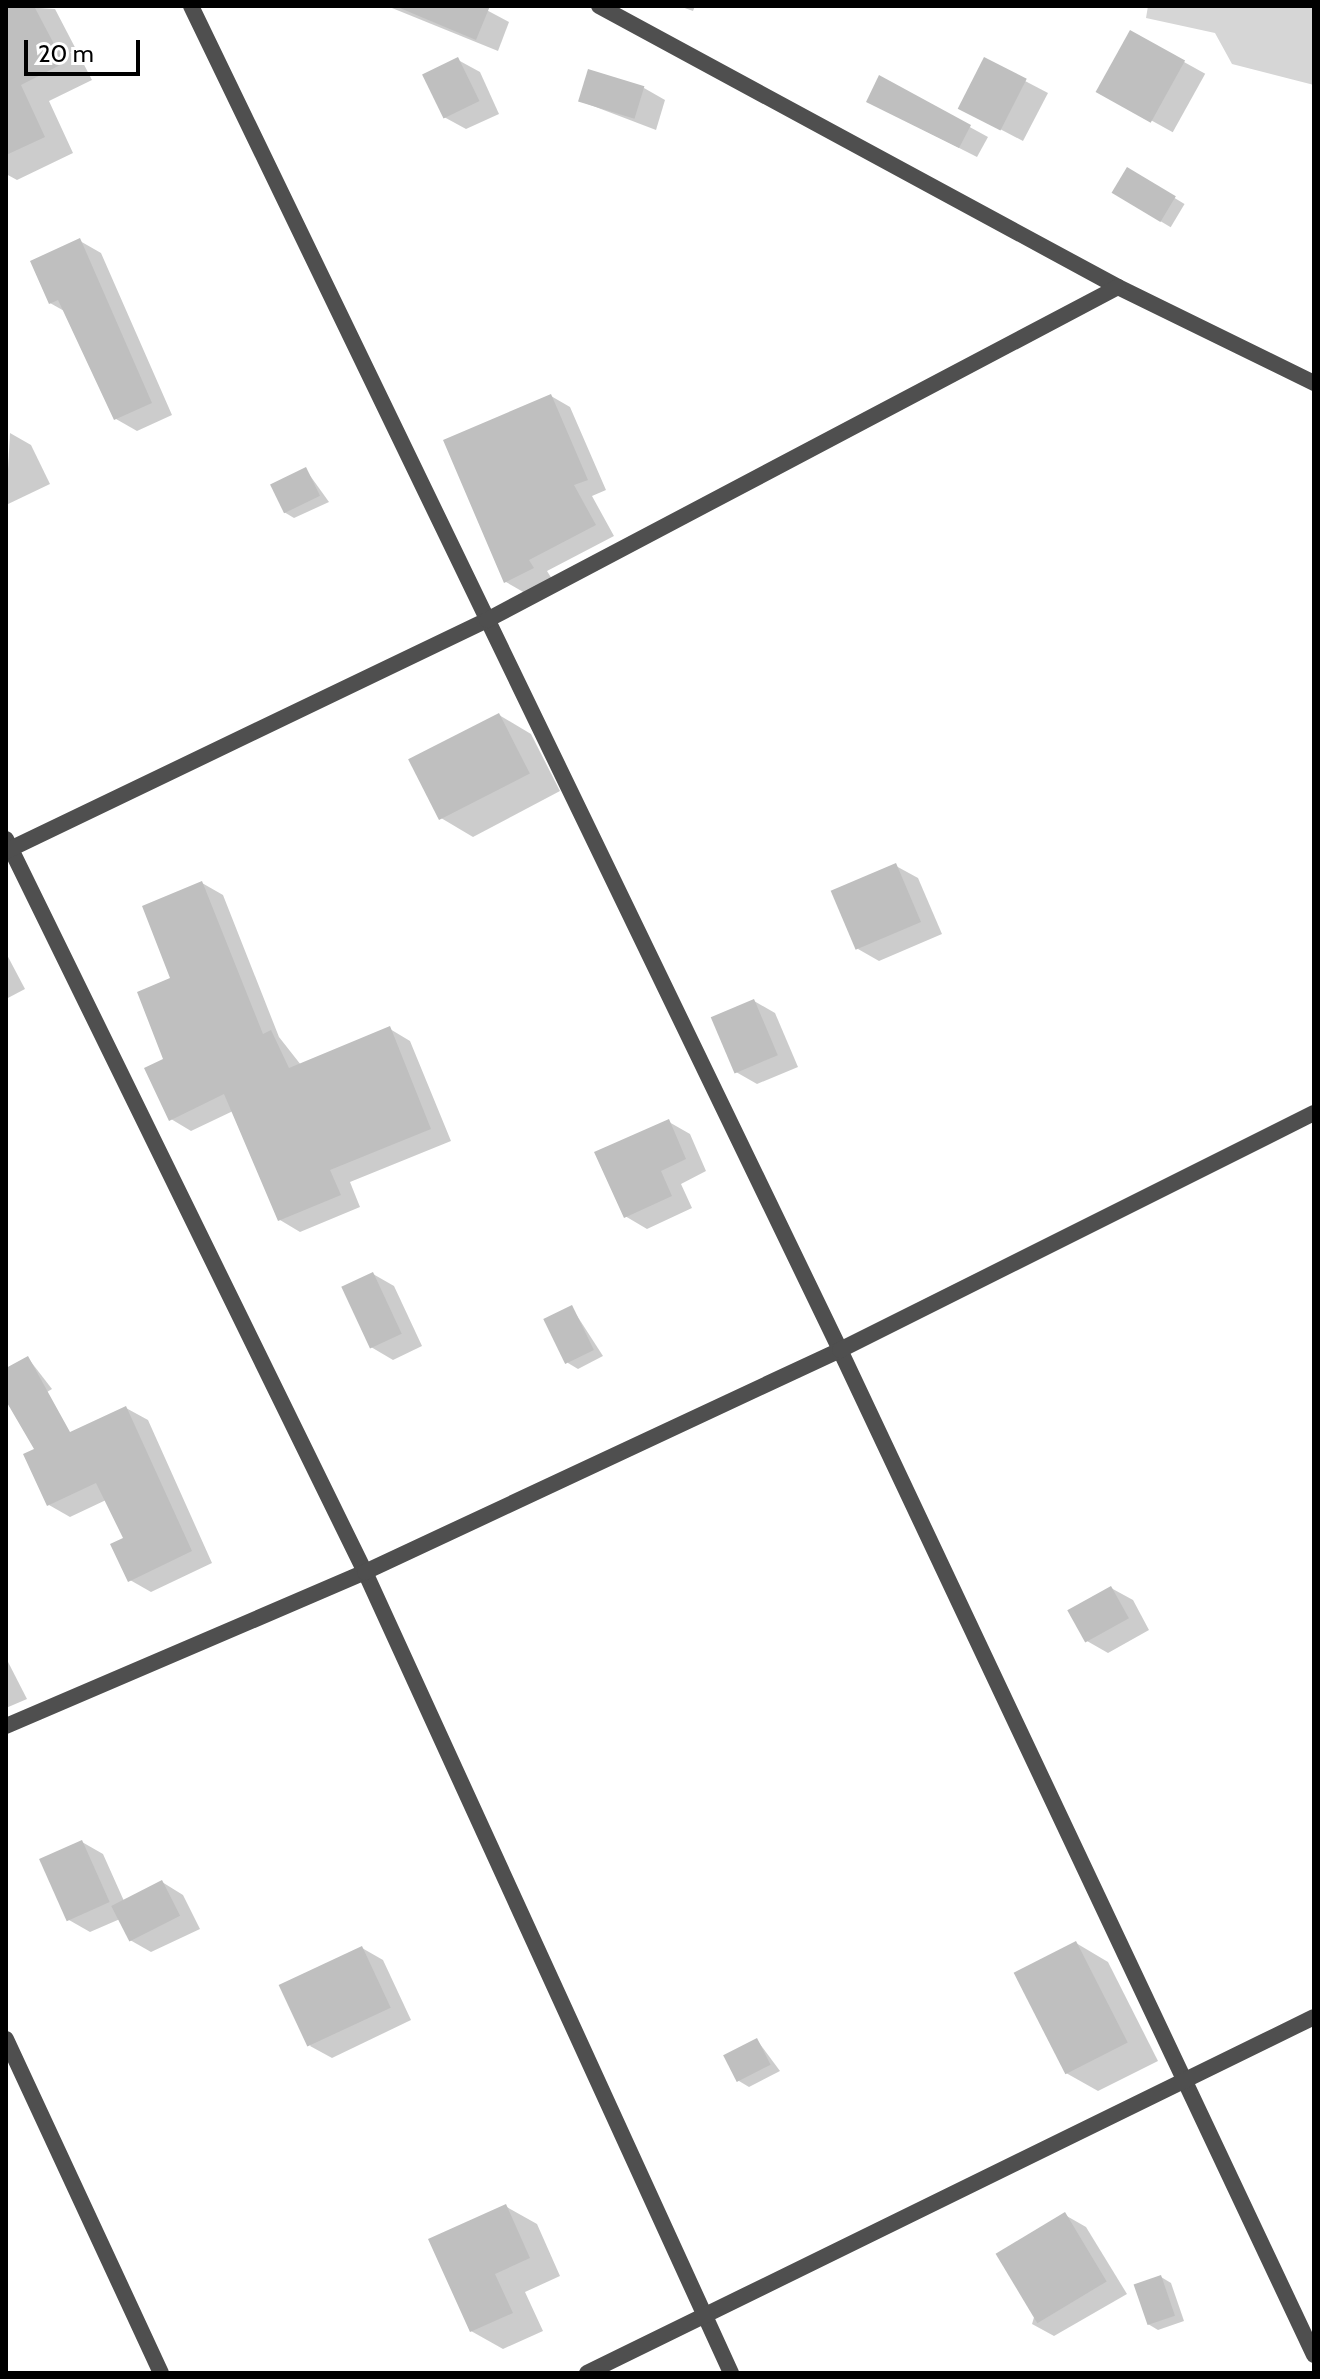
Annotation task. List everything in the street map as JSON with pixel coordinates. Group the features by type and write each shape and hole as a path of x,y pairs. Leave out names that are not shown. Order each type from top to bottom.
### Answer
{"street":[{"path":"191,6 840,1350 1181,2080 1314,2355"},
{"path":"599,6 1118,287 1314,383"},
{"path":"731,2373 365,1572 7,846 487,620 1118,287"},
{"path":"6,1726 365,1572 840,1350 1314,1113"},
{"path":"587,2373 1314,2017"},
{"path":"6,2039 161,2373"}],"shaded area":[{"path":"1148,6 1314,6 1314,85 1232,64 1215,33 1146,18"}],"building":[{"path":"6,6 34,6 64,63 21,85 45,137 6,155"},
{"path":"395,6 490,6 476,40"},
{"path":"1130,30 1185,61 1151,123 1096,92"},
{"path":"458,57 479,101 444,119 422,75"},
{"path":"984,57 1027,79 1000,130 958,109"},
{"path":"588,69 644,86 634,119 578,102"},
{"path":"879,75 971,125 959,148 866,102"},
{"path":"1127,167 1176,196 1160,222 1112,193"},
{"path":"80,238 152,403 114,420 58,300 49,304 30,261"},
{"path":"551,394 588,480 574,485 596,525 529,560 534,568 504,583 443,440"},
{"path":"306,467 320,496 284,513 270,485"},
{"path":"499,713 530,774 439,820 408,759"},
{"path":"896,863 921,922 856,950 831,891"},
{"path":"202,881 263,1034 271,1030 289,1068 390,1026 431,1129 330,1170 341,1195 278,1221 224,1094 169,1121 144,1068 163,1059 137,992 170,978 142,906"},
{"path":"754,999 778,1055 735,1074 711,1017"},
{"path":"669,1119 686,1159 661,1171 672,1196 624,1218 594,1152"},
{"path":"373,1272 402,1334 370,1348 341,1287"},
{"path":"572,1305 594,1350 565,1364 543,1319"},
{"path":"28,1356 70,1432 126,1406 192,1551 128,1582 110,1544 123,1538 96,1483 47,1506 23,1454 34,1449 6,1401 6,1368"},
{"path":"1111,1586 1129,1618 1085,1643 1067,1610"},
{"path":"82,1840 110,1902 67,1921 39,1859"},
{"path":"162,1880 180,1916 129,1942 111,1906"},
{"path":"1076,1941 1128,2043 1065,2074 1014,1973"},
{"path":"362,1946 391,2008 307,2047 279,1985"},
{"path":"757,2038 771,2065 737,2082 723,2055"},
{"path":"506,2204 530,2258 495,2274 513,2313 470,2332 428,2239"},
{"path":"1065,2212 1107,2281 1037,2323 996,2254"},
{"path":"1161,2275 1175,2316 1148,2325 1134,2284"}]}
